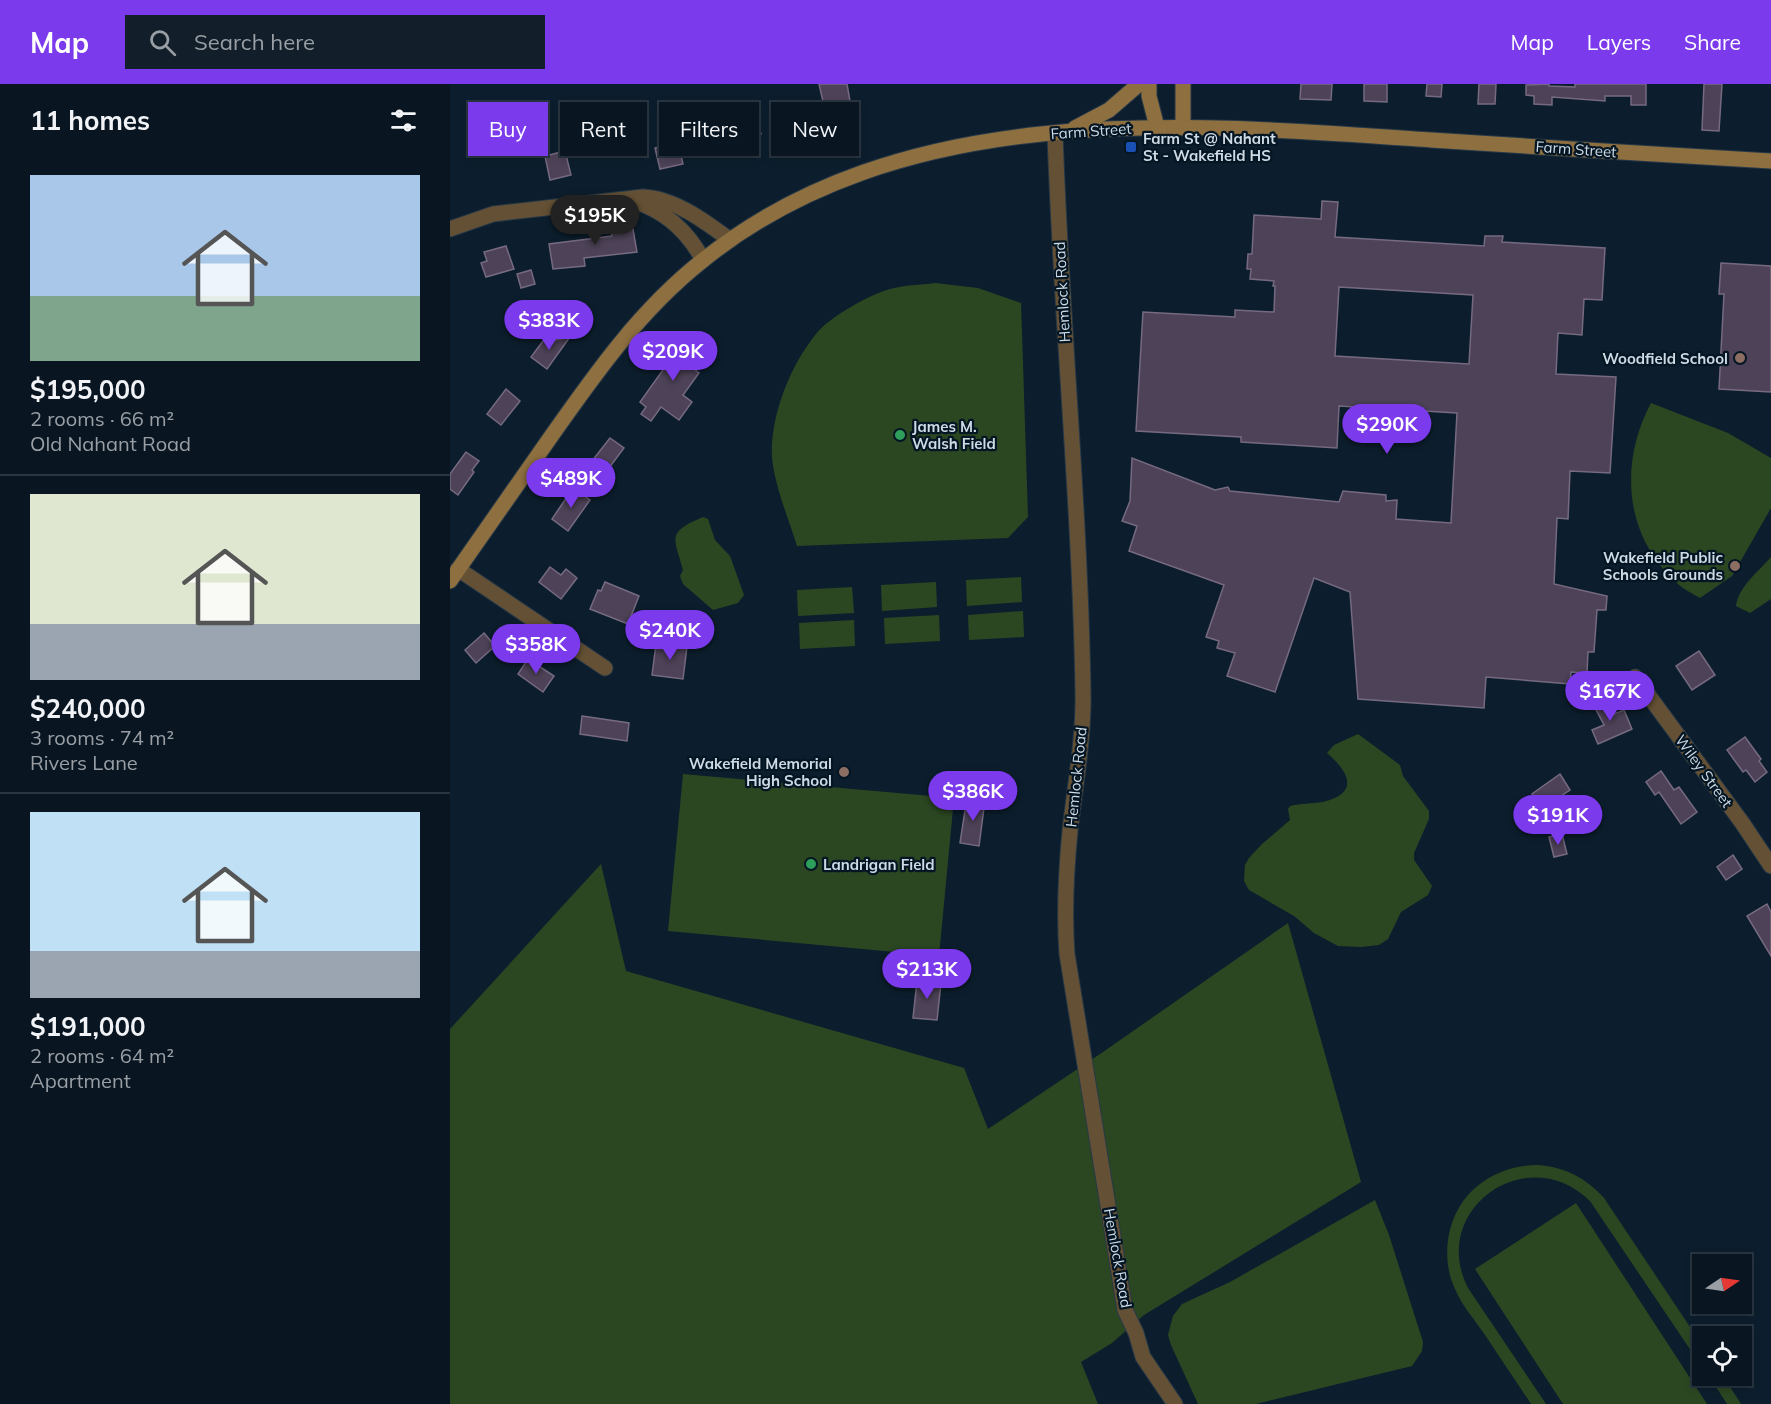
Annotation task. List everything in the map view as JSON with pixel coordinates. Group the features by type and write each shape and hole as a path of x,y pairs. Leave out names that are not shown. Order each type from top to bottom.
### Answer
{"main road":[{"path":"1062,132 1109,110 1138,84"},
{"path":"1149,84 1149,96 1156,128"},
{"path":"1183,84 1183,128"},
{"name":"Farm Street","path":"454,575 599,369 648,310 703,260 730,240 812,193 881,167 945,150 1062,132 1156,128 1371,136 1771,161"}],"street":[{"name":"Hemlock Road","path":"1062,132 1066,370 1076,491 1083,694 1079,769 1070,831 1066,883 1067,954 1125,1310 1136,1333 1143,1357 1175,1404"},
{"path":"450,229 493,214 647,197 662,201 708,224 730,240"},
{"path":"625,199 644,204 668,218 688,236 703,260"},
{"path":"454,575 605,668"},
{"name":"Wiley Street","path":"1635,677 1743,824 1771,866"}],"green space":[{"name":"James M. Walsh Field","path":"935,283 978,288 1021,303 1028,517 1008,538 797,546 779,490 772,457 774,425 790,376 816,334 850,307 890,289"},
{"path":"1651,403 1728,433 1771,458 1771,508 1732,576 1700,598 1679,585 1659,564 1646,543 1637,521 1632,498 1631,474 1634,450"},
{"path":"703,517 708,519 715,540 730,556 744,595 738,603 713,610 683,584 680,576 683,570 676,543 678,532"},
{"path":"1771,557 1771,599 1750,613 1736,606 1745,586"},
{"path":"1021,577 1022,602 967,606 966,580"},
{"path":"936,582 937,607 882,611 881,585"},
{"path":"852,587 854,613 798,616 797,590"},
{"path":"1023,611 1024,637 969,640 968,615"},
{"path":"939,615 940,641 885,644 884,618"},
{"path":"854,620 855,646 800,649 799,623"},
{"path":"1358,734 1400,765 1403,776 1429,811 1429,819 1414,853 1414,860 1432,886 1428,895 1401,912 1388,939 1379,945 1361,947 1338,946 1314,933 1294,916 1249,890 1244,881 1245,865 1249,858 1290,820 1288,809 1290,806 1323,802 1343,793 1347,787 1345,774 1327,753 1334,745"},
{"name":"Landrigan Field","path":"683,774 954,798 939,956 668,931"},
{"path":"601,864 626,971 964,1068 988,1129 1288,923 1361,1182 1144,1315 1112,1343 1081,1362 1098,1404 450,1404 450,1029"},
{"path":"1528,1165 1548,1166 1566,1171 1582,1179 1604,1198 1692,1330 1692,1352 1590,1201 1565,1184 1539,1177 1513,1181 1490,1192 1472,1210 1461,1233 1459,1259 1468,1288 1546,1404 1531,1404 1458,1295 1451,1277 1447,1253 1455,1216 1468,1195 1483,1182 1500,1172"},
{"path":"1375,1200 1389,1235 1423,1342 1422,1351 1412,1366 1256,1404 1198,1404 1168,1335 1173,1316 1182,1304 1230,1282"},
{"path":"1576,1203 1692,1381 1692,1386 1695,1386 1707,1404 1563,1404 1475,1269"},
{"path":"1715,1386 1729,1386 1741,1404 1727,1404"}],"building":[{"path":"819,84 847,84 850,101 823,102"},
{"path":"1301,84 1332,84 1331,100 1300,99"},
{"path":"1364,84 1387,84 1387,102 1364,101"},
{"path":"1427,84 1442,84 1441,97 1426,96"},
{"path":"1479,84 1496,84 1495,104 1478,104"},
{"path":"1549,84 1549,86 1575,87 1575,84 1646,84 1646,105 1631,105 1631,96 1605,96 1605,101 1552,97 1552,105 1534,104 1534,96 1526,95 1526,85"},
{"path":"1704,84 1722,84 1719,131 1702,130"},
{"path":"659,147 659,156 681,156 683,164 660,169 655,148"},
{"path":"560,152 560,156 566,156 571,175 550,180 545,156"},
{"path":"1322,201 1338,202 1335,237 1484,246 1485,236 1503,236 1502,242 1605,248 1602,300 1584,299 1582,335 1558,333 1556,374 1616,377 1610,473 1570,471 1568,519 1557,518 1554,584 1607,596 1606,610 1597,610 1594,652 1588,652 1587,673 1571,672 1570,684 1486,677 1484,708 1358,699 1350,592 1314,578 1275,692 1227,676 1235,653 1217,648 1219,641 1206,637 1224,585 1129,551 1137,526 1122,521 1130,501 1132,458 1215,490 1228,487 1230,491 1339,502 1343,491 1386,495 1386,501 1397,500 1396,519 1451,523 1457,413 1339,406 1337,448 1241,442 1241,437 1136,431 1143,312 1235,317 1235,310 1274,312 1274,281 1250,279 1251,269 1247,269 1248,254 1252,254 1254,215 1321,219","holes":["1339,287 1473,295 1469,364 1335,356"]},
{"path":"631,218 637,252 584,258 585,266 553,269 549,244 612,236 609,221"},
{"path":"506,246 514,269 486,277 481,263 487,261 484,252"},
{"path":"1721,263 1771,266 1771,392 1719,389 1724,294 1719,294"},
{"path":"531,270 535,284 521,288 517,274"},
{"path":"549,333 551,341 570,337 547,369 531,357"},
{"path":"694,337 704,344 689,365 699,373 683,395 692,402 679,420 661,407 651,421 641,414 646,407 640,402 668,363 665,361 681,338 689,343"},
{"path":"506,389 520,401 501,425 487,414"},
{"path":"610,438 624,448 603,476 588,466"},
{"path":"466,452 479,461 458,495 450,489 450,474"},
{"path":"573,488 590,500 568,531 552,519"},
{"path":"550,567 561,575 566,569 577,578 561,599 539,582"},
{"path":"605,582 639,596 628,624 590,609 598,590 601,591"},
{"path":"484,633 495,646 476,663 465,650"},
{"path":"656,644 687,647 683,679 652,675"},
{"path":"1699,651 1715,675 1692,690 1676,666"},
{"path":"528,659 554,676 543,692 518,674"},
{"path":"1607,698 1614,714 1624,710 1632,729 1598,744 1592,730 1604,725 1593,704"},
{"path":"582,716 629,723 627,741 580,734"},
{"path":"1745,737 1761,759 1759,761 1767,772 1755,782 1746,770 1743,772 1727,750"},
{"path":"1661,771 1674,790 1679,787 1697,812 1681,824 1659,792 1655,795 1646,782"},
{"path":"1560,774 1570,790 1555,800 1557,803 1544,812 1532,794"},
{"path":"967,797 985,800 979,846 960,843"},
{"path":"1562,834 1567,854 1554,857 1549,837"},
{"path":"1733,855 1742,869 1726,880 1717,867"},
{"path":"1767,904 1771,912 1771,956 1747,916"},
{"path":"917,981 941,983 937,1020 913,1018"}],"place":[{"name":"Farm St @ Nahant St - Wakefield HS","path":"1131,147"},
{"name":"Woodfield School","path":"1740,358"},
{"name":"James M. Walsh Field","path":"900,435"},
{"name":"Wakefield Public Schools Grounds","path":"1735,566"},
{"name":"Wakefield Memorial High School","path":"844,772"},
{"name":"Landrigan Field","path":"811,864"}]}
